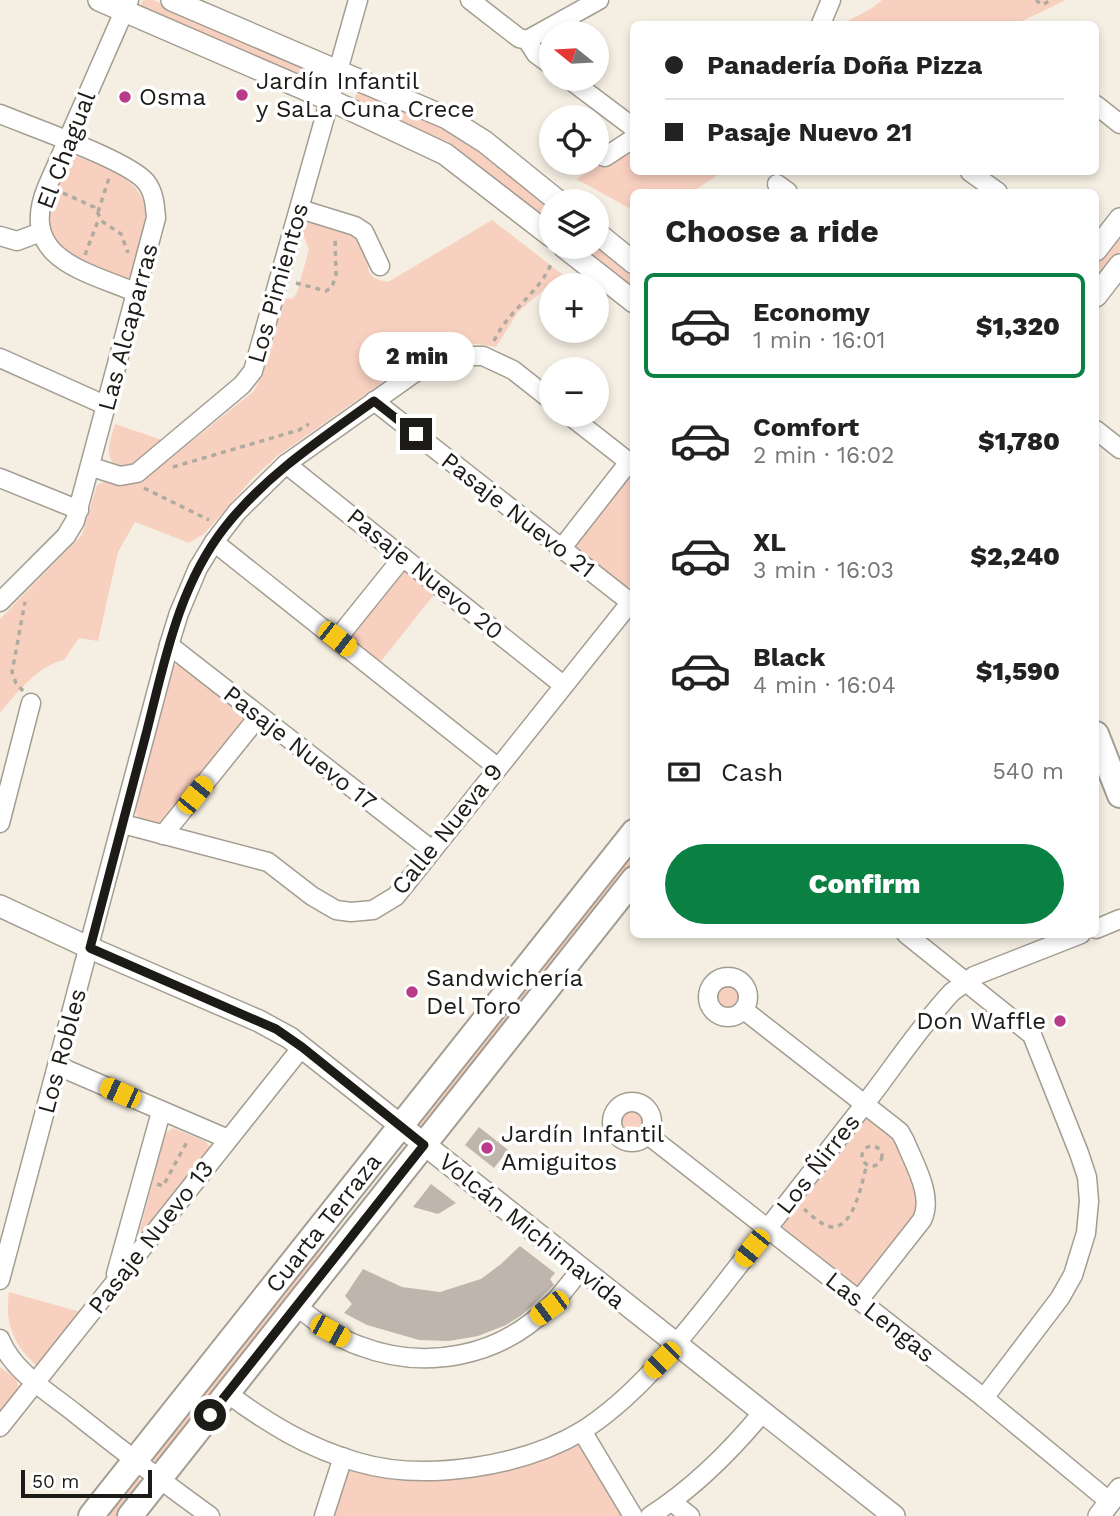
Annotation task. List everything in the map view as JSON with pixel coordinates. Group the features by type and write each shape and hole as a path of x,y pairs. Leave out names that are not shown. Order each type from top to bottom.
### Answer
{"main road":[{"path":"1099,751 1120,796"},
{"name":"Cuarta Terraza","path":"92,1516 630,837"},
{"name":"Cuarta Terraza","path":"130,1516 630,884"}],"street":[{"path":"99,0 126,5 445,153 539,227"},
{"path":"172,0 447,118 485,142 543,189"},
{"name":"Los Pimientos","path":"120,477 137,473 147,467 248,378 259,357 358,0"},
{"path":"471,0 519,38 527,40 599,0"},
{"path":"822,21 832,1"},
{"name":"El Chagual","path":"126,5 39,208 41,233 56,256 137,293"},
{"path":"527,40 539,56"},
{"path":"585,91 630,125"},
{"path":"1099,107 1120,124"},
{"name":"Las Alcaparras","path":"0,114 115,161 140,176 148,184 155,208 154,227 79,510 66,536 1,599"},
{"path":"609,154 630,141"},
{"path":"974,175 994,189"},
{"path":"300,209 355,226 364,232 380,266"},
{"path":"1099,246 1120,219"},
{"path":"0,236 17,241 41,233"},
{"path":"609,243 630,260"},
{"path":"564,259 630,300"},
{"path":"1099,292 1120,265"},
{"name":"Los Robles","path":"0,1280 169,645 188,588 219,535 254,494 286,464 433,362 462,355 493,359 513,370 539,391"},
{"path":"0,358 107,406"},
{"name":"Pasaje Nuevo 21","path":"374,401 561,549 630,599"},
{"path":"584,427 630,463"},
{"path":"1099,432 1120,449"},
{"name":"Pasaje Nuevo 20","path":"286,464 563,685"},
{"path":"561,549 630,465"},
{"path":"92,467 120,477"},
{"path":"0,478 79,510"},
{"path":"219,535 337,639 497,767"},
{"path":"337,639 403,557"},
{"name":"Calle Nueva 9","path":"123,824 268,862 336,910 373,910 396,896 630,602"},
{"name":"Pasaje Nuevo 17","path":"169,645 432,850"},
{"path":"0,822 32,703"},
{"path":"163,835 259,716"},
{"name":"Volcán Michimavida","path":"0,906 260,1021 302,1047 894,1516"},
{"path":"1099,928 1120,919"},
{"path":"911,938 1025,1029 1035,1041 1084,1164 1089,1201 1086,1233 1073,1275 1060,1298 984,1398"},
{"name":"Los Ñirres","path":"227,1393 262,1419 294,1437 369,1465 401,1469 496,1464 529,1454 582,1431 622,1400 675,1345 944,1001 966,981 1071,938"},
{"path":"744,1010 865,1103 902,1136 927,1203 922,1220 859,1300"},
{"name":"Pasaje Nuevo 13","path":"0,1427 302,1047"},
{"path":"58,1066 228,1139"},
{"path":"113,1284 161,1112"},
{"name":"Las Lengas","path":"648,1135 984,1398 1110,1502"},
{"path":"296,1306 330,1331 357,1346 387,1355 418,1359 454,1357 482,1350 515,1334 549,1308 581,1270"},
{"path":"0,1339 13,1361 36,1382 135,1461 210,1516"},
{"path":"650,1516 672,1502 715,1465 763,1412"},
{"path":"582,1431 633,1516"},
{"path":"324,1516 343,1457"},
{"path":"672,1502 690,1516"}],"path":[{"path":"1036,0 1042,5 1051,0"},
{"path":"97,212 115,161"},
{"path":"47,187 88,203 99,218 121,234 129,256"},
{"path":"80,268 99,218"},
{"path":"281,278 318,290 326,291 332,287 335,275 334,246 339,221"},
{"path":"493,359 493,342 501,327 514,309 542,282 556,259"},
{"path":"169,468 299,430 319,419"},
{"path":"120,477 219,535"},
{"path":"27,576 25,607 12,673 16,683 32,703"},
{"path":"142,1180 163,1186 196,1126"},
{"path":"868,1147 878,1148 881,1155 879,1161 874,1165 867,1164 862,1159 863,1152 868,1147"},
{"path":"791,1199 826,1225 838,1225 853,1212 867,1164"}],"shaded area":[{"path":"143,0 153,0 320,72 321,80 318,84 144,8 141,5"},
{"path":"882,0 1066,0 1022,21 848,21"},
{"path":"359,91 440,124 463,137 539,198 539,213 449,142 357,102 355,97"},
{"path":"630,147 630,175 718,175 696,189 630,189 630,208 609,197 609,189 594,189 576,179 583,175 609,175 609,159"},
{"path":"71,154 118,175 141,196 145,210 144,228 131,277 123,279 65,255 51,239 46,216 67,156"},
{"path":"315,218 352,230 371,252 369,273 381,281 388,282 492,220 539,256 539,259 561,273 539,273 539,294 518,312 496,347 450,345 420,356 277,456 252,479 205,533 189,543 135,522 118,552 98,641 79,638 64,660 37,674 0,713 0,619 82,535 97,485 109,481 145,479 254,391 265,368 284,298 292,299 297,293 309,249 301,230 306,221"},
{"path":"1120,234 1120,251 1099,278 1099,260"},
{"path":"609,254 630,271 630,286 597,259 609,259"},
{"path":"115,424 162,440 132,464 118,466 109,453"},
{"path":"626,471 630,474 630,585 625,592 573,551 570,542"},
{"path":"402,564 436,592 378,665 343,637"},
{"path":"180,663 252,717 164,827 141,821 137,817 136,809 174,666"},
{"path":"630,852 630,870 428,1127 422,1130 417,1123"},
{"path":"728,983 738,987 742,997 738,1007 728,1011 718,1007 714,997 718,987"},
{"path":"632,1107 643,1111 647,1122 643,1133 632,1137 621,1133 617,1122 621,1111"},
{"path":"868,1117 897,1142 920,1200 919,1210 858,1291 784,1233 783,1227 787,1216"},
{"path":"173,1128 205,1141 210,1151 143,1233 140,1230 164,1138"},
{"path":"341,1219 300,1284 158,1461 152,1460 150,1457"},
{"path":"9,1292 84,1313 39,1368 23,1352 13,1334 8,1315"},
{"path":"0,1367 15,1378 19,1387 0,1413"},
{"path":"582,1441 625,1516 329,1516 346,1469 352,1467 401,1475"},
{"path":"136,1476 142,1482 117,1516 102,1516"}],"building":[{"name":"Jardín Infantil Amiguitos","path":"479,1127 508,1150 494,1168 465,1145"},
{"path":"431,1184 456,1203 438,1214 413,1207"},
{"path":"520,1246 555,1273 550,1279 554,1285 522,1315 506,1325 478,1336 449,1341 419,1340 367,1325 344,1313 352,1304 345,1296 363,1269 402,1287 440,1292 481,1279"}],"place":[{"name":"Jardín Infantil y SaLa Cuna Crece","path":"242,95"},
{"name":"Osma","path":"125,97"},
{"name":"Sandwichería Del Toro","path":"412,992"},
{"name":"Don Waffle","path":"1060,1021"},
{"name":"Jardín Infantil Amiguitos","path":"487,1148"}],"route":[{"path":"210,1415 424,1145 276,1029 90,948 169,645 188,588 205,555 237,512 269,479 374,401 416,434"}]}
